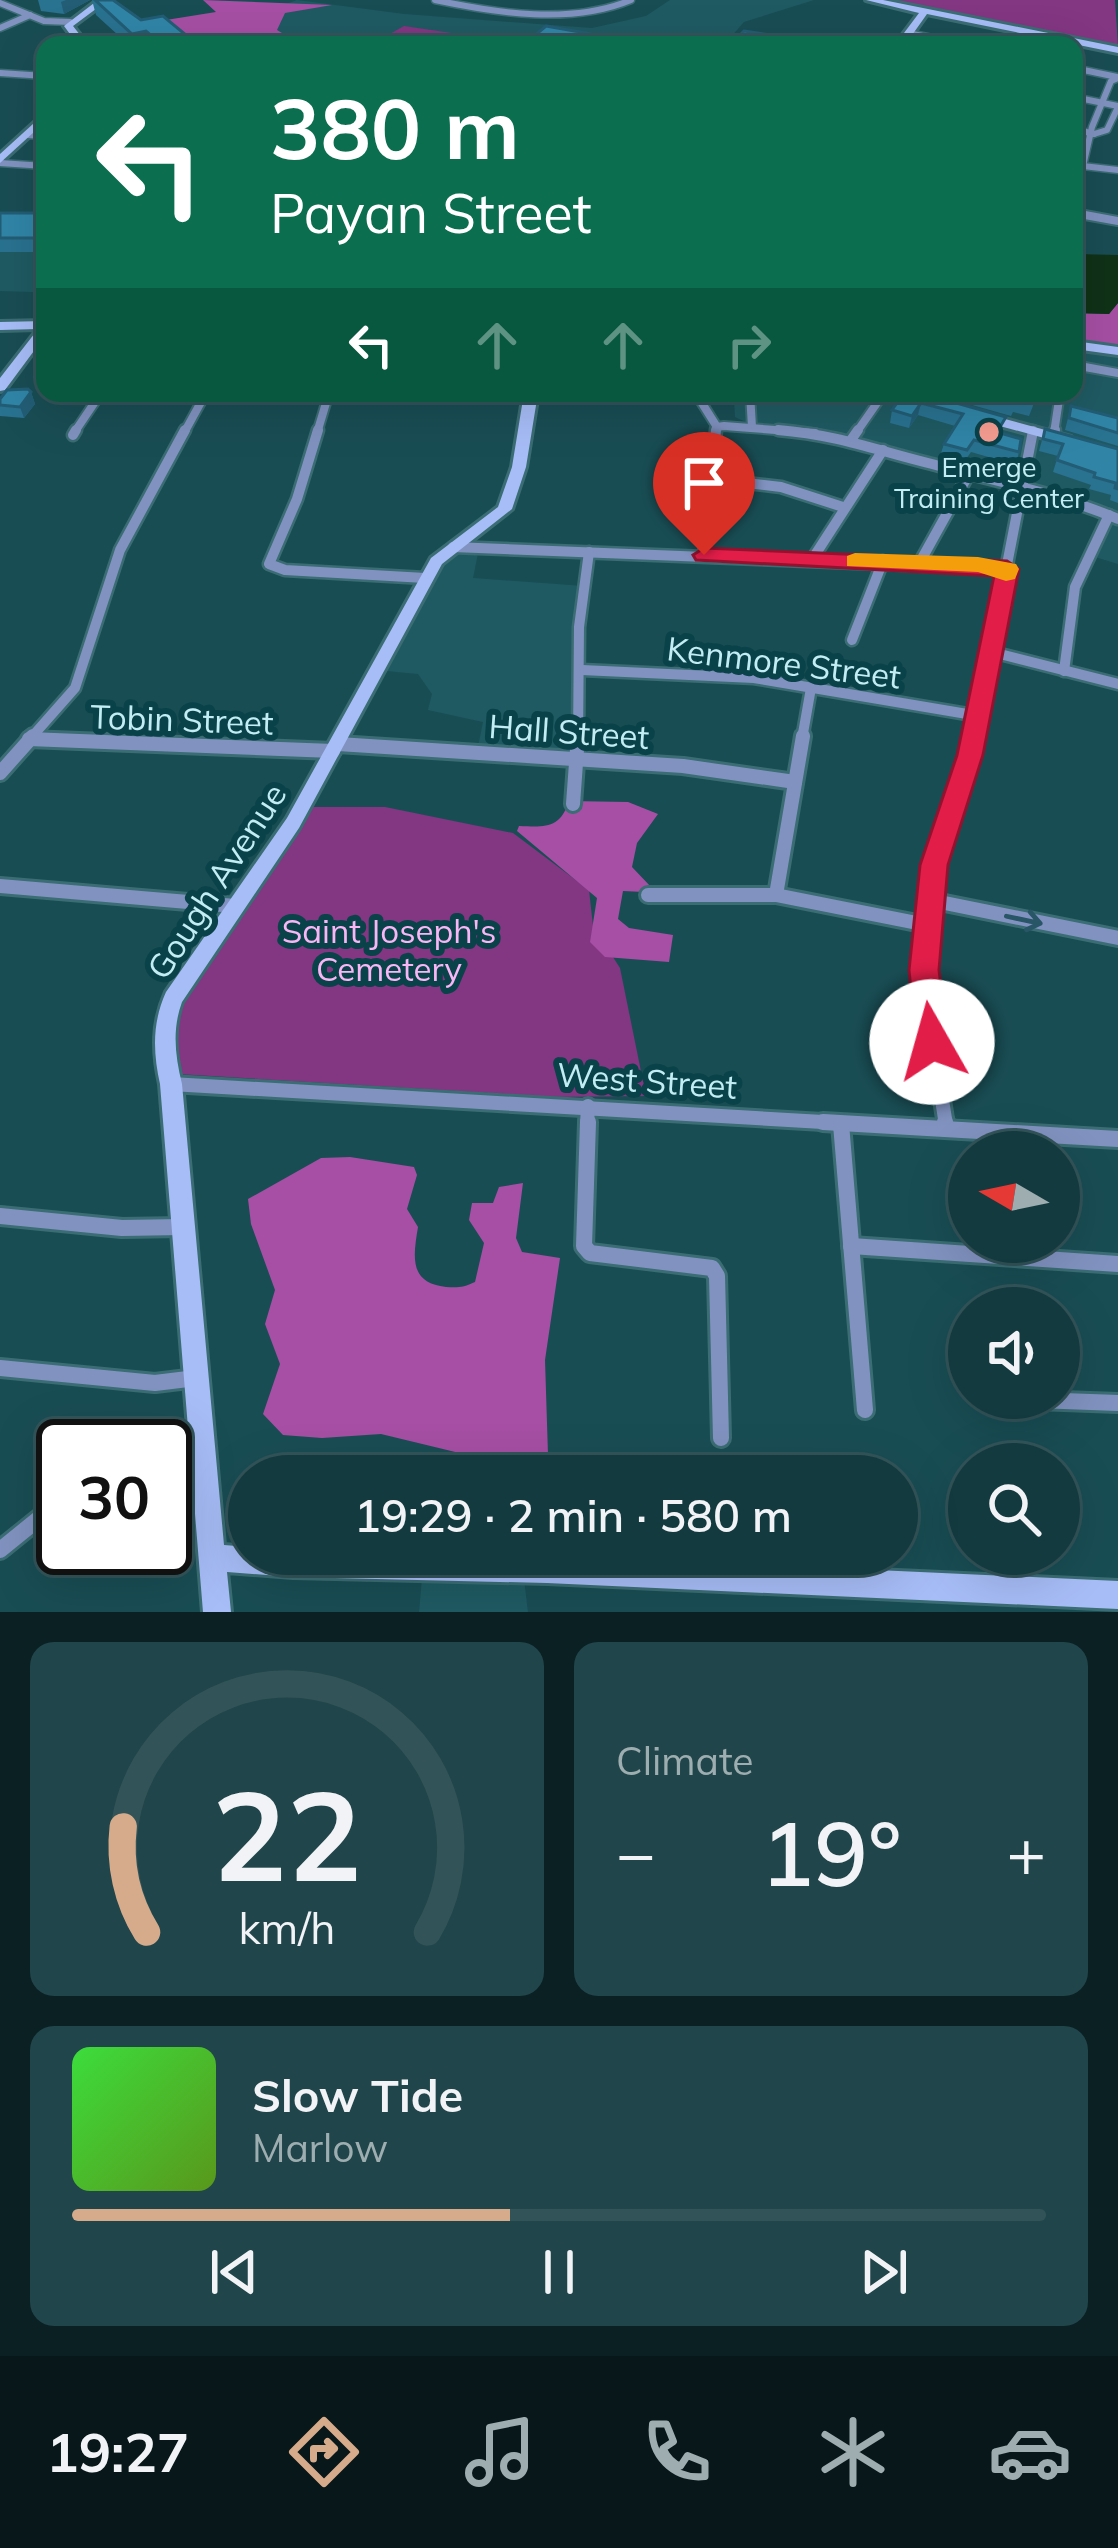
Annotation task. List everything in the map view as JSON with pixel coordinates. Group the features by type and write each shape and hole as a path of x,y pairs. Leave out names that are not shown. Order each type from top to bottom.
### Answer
{"street":[{"path":"435,0 596,11 631,0"},
{"path":"545,10 551,0"},
{"path":"870,0 1049,36"},
{"path":"69,26 102,1"},
{"path":"0,2 69,26 76,36"},
{"path":"906,36 925,11"},
{"path":"0,28 30,14"},
{"path":"908,33 922,36"},
{"path":"1083,43 1118,50"},
{"path":"1083,70 1118,78"},
{"path":"0,73 36,76"},
{"path":"1083,157 1111,81 1118,78"},
{"path":"1083,99 1118,106 1108,130 1083,131"},
{"path":"0,162 36,125"},
{"path":"26,134 36,135"},
{"path":"0,162 36,165"},
{"path":"1083,166 1118,170"},
{"path":"1083,215 1118,221"},
{"path":"0,326 36,326"},
{"path":"0,387 36,338"},
{"path":"1083,348 1118,351"},
{"path":"1083,366 1118,373"},
{"path":"73,435 95,402"},
{"path":"0,773 76,688 120,550 201,402"},
{"path":"326,402 297,500 269,565 285,570 425,578"},
{"name":"Gough Avenue","path":"217,1612 165,1057 166,1017 183,980 293,823 425,578 453,547 507,505 529,402"},
{"path":"701,402 717,427 704,555"},
{"path":"751,402 752,427"},
{"path":"851,440 878,402"},
{"path":"1054,436 1059,402"},
{"path":"976,414 1074,442"},
{"path":"717,427 851,440 1024,484 1114,517 1075,587 1064,671"},
{"path":"946,1128 924,987 934,865 979,716 1033,430"},
{"path":"813,558 883,450"},
{"path":"920,562 970,472"},
{"path":"712,479 781,487 843,506"},
{"path":"453,547 1007,569"},
{"path":"573,804 581,670 578,651 589,552"},
{"path":"852,640 883,561"},
{"path":"992,652 1118,684"},
{"name":"Kenmore Street","path":"581,670 724,676 979,716"},
{"path":"776,895 811,688"},
{"name":"Tobin Street","path":"29,739 335,747"},
{"name":"Hall Street","path":"335,747 710,768 795,782"},
{"path":"0,886 235,907"},
{"path":"648,895 776,895 927,925"},
{"path":"930,900 1118,938"},
{"name":"West Street","path":"171,1084 1118,1138"},
{"path":"588,1106 584,1246 590,1253 693,1263 712,1268 717,1276 721,1438"},
{"path":"841,1124 866,1410"},
{"path":"0,1216 122,1228 181,1227"},
{"path":"851,1246 1118,1264"},
{"path":"0,1368 155,1383 197,1378"},
{"path":"1080,1402 1118,1403"},
{"path":"192,1458 204,1458"},
{"path":"0,1550 36,1521"},
{"path":"212,1557 1118,1595"}],"shaded area":[{"path":"203,0 332,5 285,13 277,30 287,36 190,36 165,25 166,20 216,12"},
{"path":"297,0 404,14 592,28 646,16 670,0 814,0 744,22 732,36 234,36 218,30"},
{"path":"0,219 36,221 36,288 0,291"},
{"path":"1083,254 1118,255 1118,303 1109,314 1083,313"},
{"path":"1118,303 1118,351 1083,346 1083,313 1109,314"},
{"path":"1083,349 1118,351 1118,564 1089,555 1108,514 1021,483 754,426 735,417 734,402 1083,402"},
{"path":"479,548 473,578 583,586 575,658 585,670 579,759 477,752 483,722 428,710 432,694 418,674 377,670 440,554"},
{"path":"569,801 628,802 658,814 637,843 632,867 651,887 644,892 623,891 618,919 629,928 673,935 669,962 605,957 590,942 597,898 517,831 519,826 556,821"},
{"path":"350,1157 414,1167 417,1175 407,1209 418,1227 416,1267 425,1280 446,1287 475,1282 484,1243 469,1220 472,1203 493,1203 499,1187 523,1183 516,1238 522,1252 560,1258 545,1360 548,1455 467,1455 381,1434 283,1435 263,1414 280,1364 265,1324 275,1290 251,1224 248,1199 321,1158"},
{"path":"422,1575 523,1575 528,1612 419,1612"}],"green space":[{"path":"880,0 1115,0 1118,47 1083,40 1083,36 1062,36"},
{"path":"404,26 472,36 386,36"},
{"name":"Saint Joseph's Cemetery","path":"312,807 385,807 513,833 589,890 593,926 620,968 646,1096 554,1097 177,1074 169,1016"}],"building":[{"path":"95,0 113,0 141,20 163,16 187,36 152,36 146,31 132,34"},
{"path":"546,26 603,36 534,36"},
{"path":"744,31 778,36 739,36"},
{"path":"0,213 36,213 36,238 0,238"},
{"path":"7,390 31,392 20,407 0,405"},
{"path":"898,402 953,402 1006,417 997,432 1021,439 1019,452 974,440 967,450 944,444 963,414 921,403 912,416 892,410"},
{"path":"1071,406 1118,418 1118,433 1069,418"},
{"path":"1045,429 1118,449 1118,489 1116,483 1094,477 1095,473 1057,460 1063,444 1043,439"}],"slow traffic":[{"path":"855,561 978,565 1007,569 1006,573"}],"place":[{"name":"Emerge Training Center","path":"989,432"}],"route":[{"path":"704,555 1007,569 970,755 934,865 924,970 932,1042"}]}
